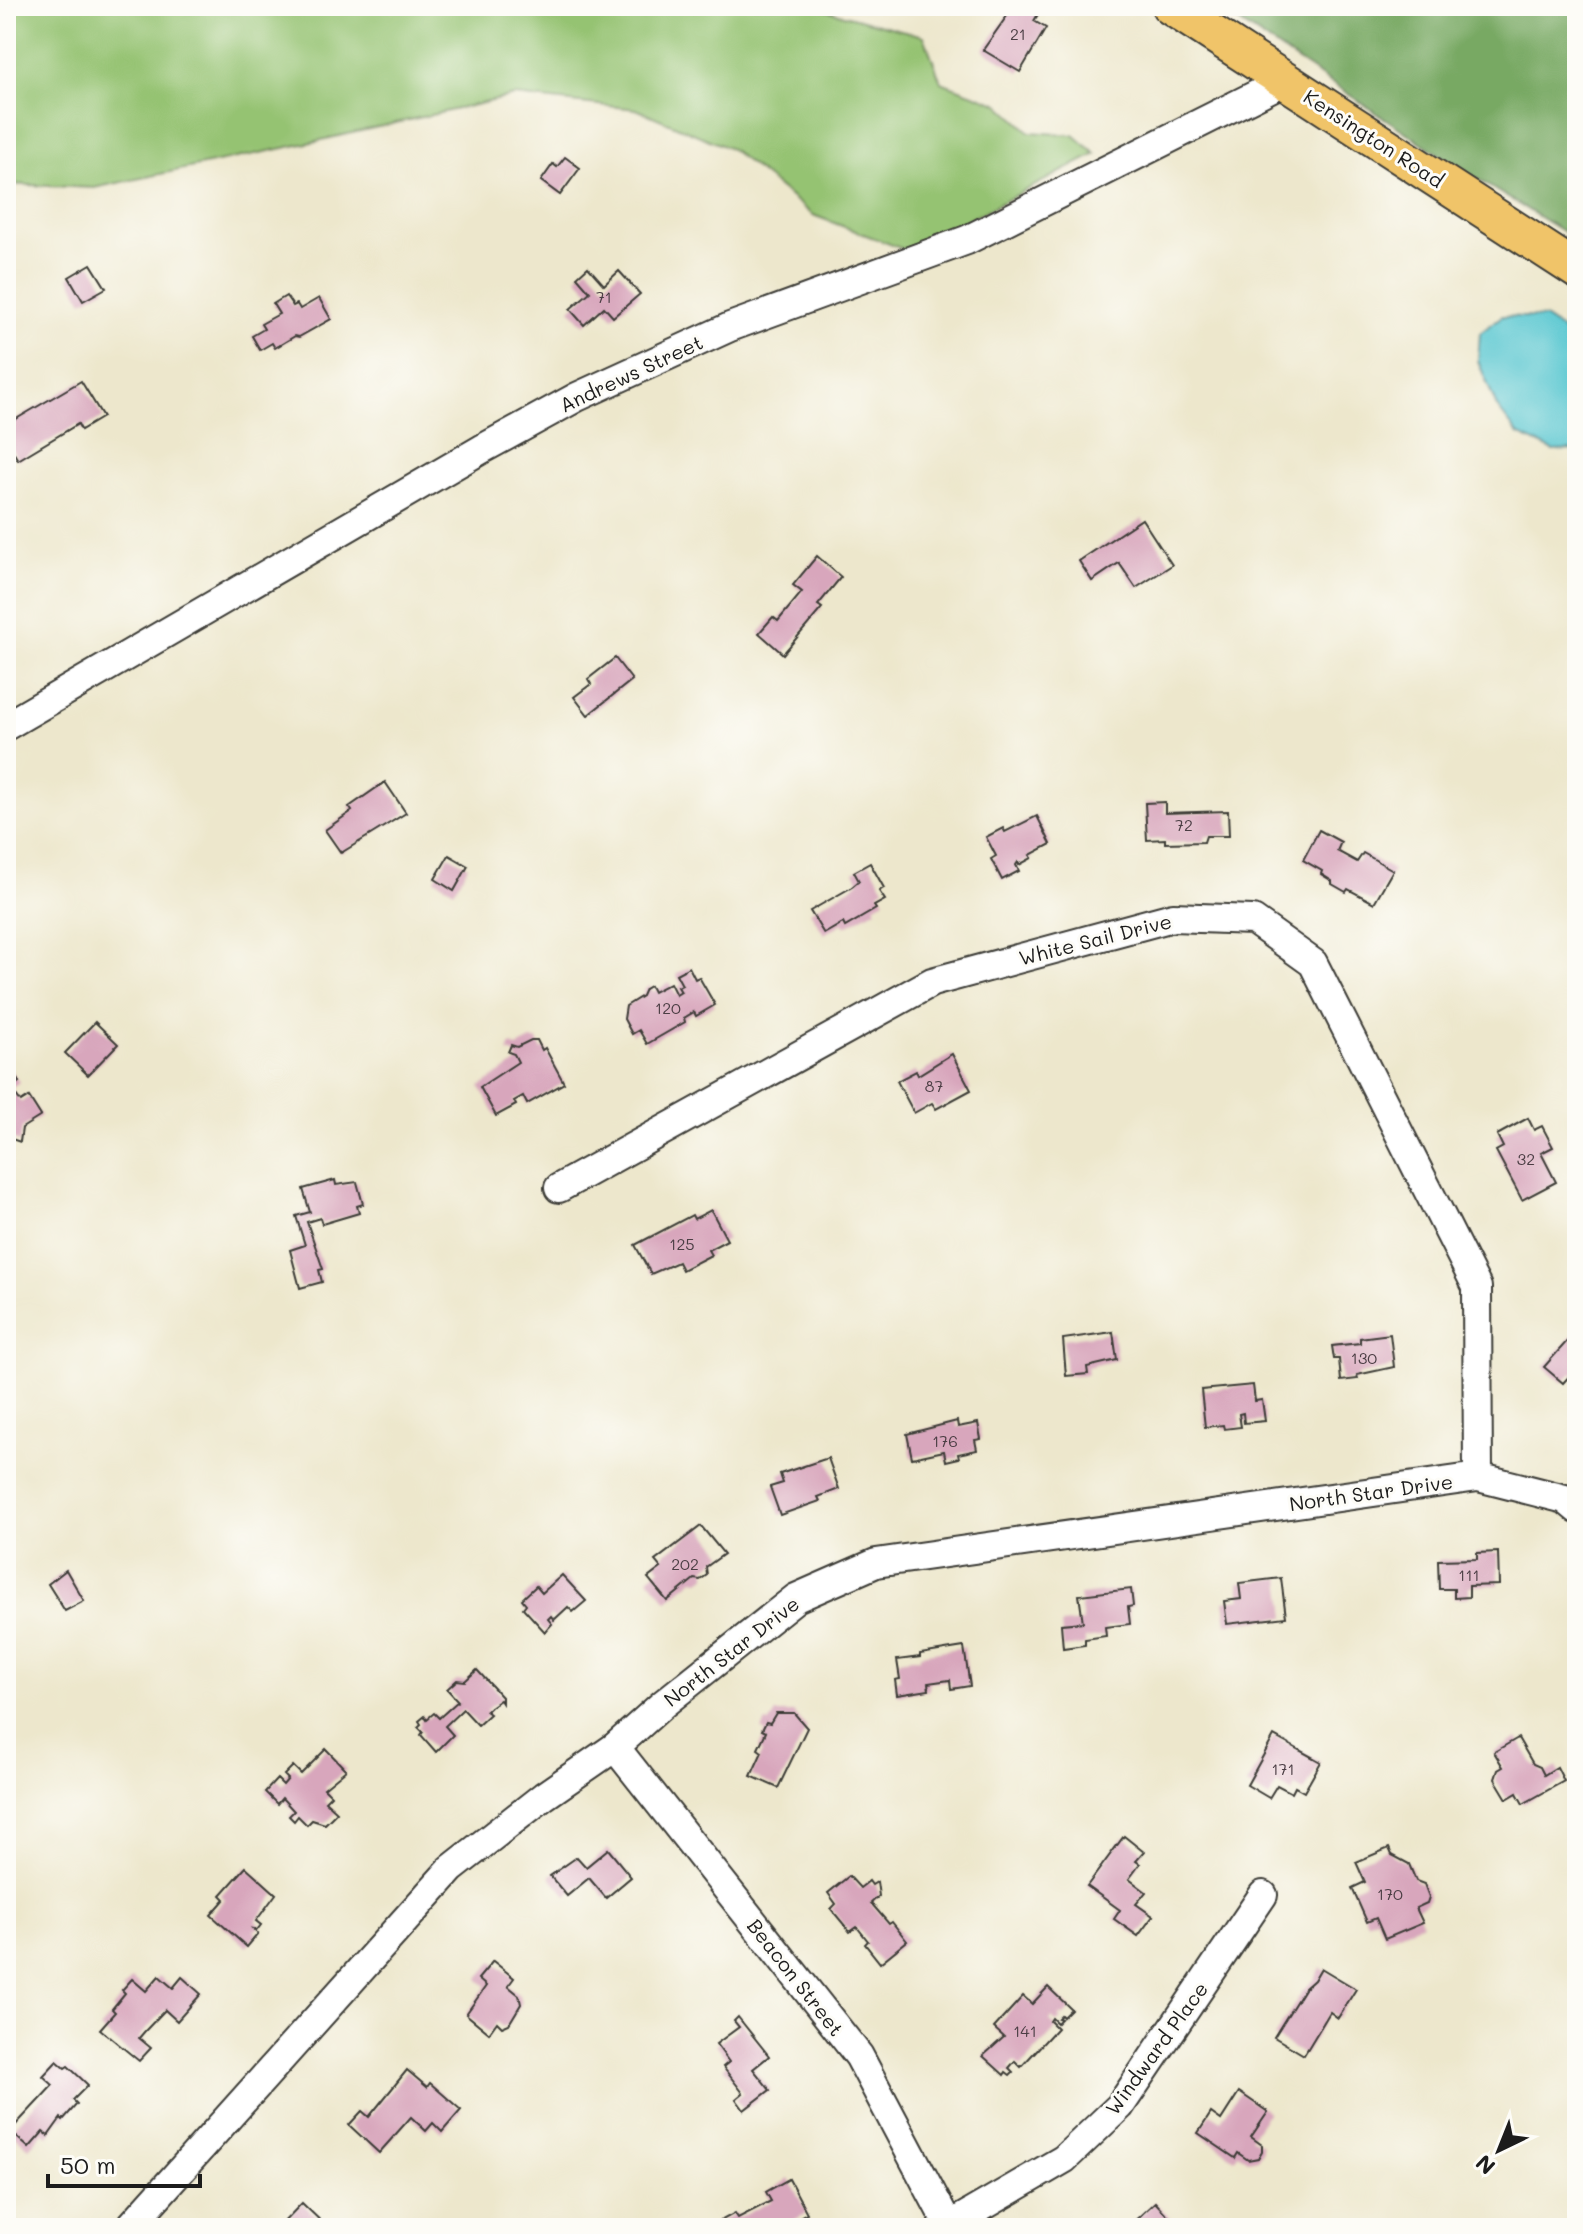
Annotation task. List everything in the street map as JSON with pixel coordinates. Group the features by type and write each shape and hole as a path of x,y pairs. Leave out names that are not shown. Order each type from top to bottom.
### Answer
{"main road":[{"name":"Kensington Road","path":"1170,6 1577,270"}],"street":[{"name":"Andrews Street","path":"6,726 446,469 577,397 730,327 967,240 1286,80"},
{"name":"White Sail Drive","path":"559,1188 932,982 1173,917 1253,920 1313,963 1477,1287 1478,1477"},
{"name":"North Star Drive","path":"129,2228 451,1869 544,1796 615,1747 663,1704 796,1598 876,1563 1478,1477 1565,1499 1577,1509"},
{"name":"Beacon Street","path":"615,1747 859,2056 947,2227"},
{"name":"Windward Place","path":"947,2227 1064,2159 1120,2106 1263,1895"}],"green space":[{"path":"6,6 810,6 924,36 941,82 998,103 1030,132 1074,135 1096,154 908,251 813,215 731,149 636,109 514,96 94,188 6,184"},
{"path":"1215,6 1577,6 1577,240 1469,174"}],"water":[{"path":"1502,316 1544,318 1577,340 1577,450 1554,451 1518,434 1497,407 1478,361 1480,333"}],"building":[{"path":"1014,6 1043,6 1034,21 1046,28 1020,72 983,50"},
{"path":"565,157 580,168 560,195 541,181 553,164 557,167"},
{"path":"91,264 106,288 83,301 69,277"},
{"path":"588,267 604,285 619,271 640,294 613,317 604,307 584,325 570,309 590,292 577,277"},
{"path":"286,296 293,306 297,304 300,309 319,298 331,319 275,348 272,343 260,350 252,336 264,329 261,324 279,314 273,304"},
{"path":"81,381 103,417 81,430 78,424 18,460 6,440 6,425"},
{"path":"1142,519 1172,565 1136,588 1119,563 1092,581 1079,561"},
{"path":"817,556 841,577 818,605 822,608 783,654 759,633 773,617 778,621 802,592 793,585"},
{"path":"615,658 632,680 588,715 574,697 591,684 588,679"},
{"path":"385,782 406,813 341,853 325,830 352,811 349,807"},
{"path":"1165,802 1165,813 1228,811 1229,836 1206,836 1204,842 1147,840 1145,803"},
{"path":"1037,816 1051,844 1030,855 1032,858 1019,865 1018,862 1019,871 1002,880 991,859 996,856 986,837 1003,828 1005,832"},
{"path":"1319,830 1341,842 1337,851 1357,862 1363,853 1393,870 1374,903 1332,884 1321,874 1322,871 1303,860"},
{"path":"449,855 468,866 454,891 435,879"},
{"path":"870,863 884,888 879,891 885,900 874,906 876,909 845,927 843,923 824,934 810,911 852,887 859,881 854,872"},
{"path":"689,967 695,979 699,977 715,1005 696,1016 694,1012 684,1018 685,1022 647,1044 639,1030 632,1034 624,1019 626,1006 642,996 650,986 653,992 670,983 676,995 681,992 678,987 682,985 676,974"},
{"path":"95,1022 118,1044 88,1075 65,1053"},
{"path":"537,1040 542,1050 545,1048 564,1083 527,1104 523,1096 514,1101 516,1105 496,1116 480,1087 518,1062 514,1054 508,1052 511,1045 517,1047"},
{"path":"952,1054 971,1090 936,1109 932,1103 914,1113 897,1081 916,1071 918,1075"},
{"path":"9,1067 19,1082 11,1088 21,1102 29,1097 41,1116 22,1128 20,1142 6,1137 6,1069"},
{"path":"1528,1118 1534,1130 1542,1126 1553,1147 1541,1153 1556,1182 1522,1200 1496,1151 1503,1147 1497,1135"},
{"path":"335,1180 336,1185 357,1182 363,1204 357,1206 359,1213 322,1224 320,1218 307,1222 323,1269 319,1270 322,1282 300,1288 290,1250 305,1245 296,1216 310,1212 303,1189"},
{"path":"711,1210 727,1240 708,1250 711,1255 682,1270 678,1262 651,1274 635,1245 692,1215 694,1219"},
{"path":"1577,1330 1577,1377 1572,1373 1563,1383 1544,1367"},
{"path":"1113,1332 1117,1360 1087,1367 1088,1374 1066,1376 1063,1339"},
{"path":"1390,1334 1394,1367 1357,1375 1358,1379 1341,1381 1339,1359 1334,1359 1332,1346 1360,1343 1360,1338"},
{"path":"1253,1385 1255,1401 1262,1400 1265,1421 1244,1423 1243,1413 1239,1414 1241,1427 1205,1427 1201,1390"},
{"path":"957,1421 958,1427 978,1423 981,1439 975,1440 977,1450 958,1454 959,1458 946,1461 944,1451 912,1458 907,1434"},
{"path":"828,1458 839,1489 818,1497 820,1501 780,1515 770,1487 783,1483 780,1474"},
{"path":"701,1526 724,1554 706,1567 707,1575 700,1580 694,1579 667,1601 648,1578 661,1568 655,1561"},
{"path":"1498,1552 1499,1585 1469,1586 1469,1597 1454,1598 1454,1589 1439,1589 1438,1560 1477,1559 1477,1553"},
{"path":"66,1570 84,1601 65,1611 48,1584"},
{"path":"562,1575 586,1601 573,1612 568,1607 554,1620 551,1616 548,1619 552,1624 545,1632 523,1608 526,1604 522,1599 536,1586 542,1593"},
{"path":"1281,1578 1286,1617 1227,1624 1224,1601 1241,1599 1239,1583"},
{"path":"1131,1589 1133,1606 1128,1607 1130,1624 1105,1627 1106,1636 1085,1639 1085,1645 1063,1648 1061,1624 1083,1622 1079,1595"},
{"path":"964,1647 970,1686 951,1689 950,1680 928,1683 929,1690 897,1695 895,1680 900,1679 897,1660"},
{"path":"477,1670 502,1697 502,1703 500,1700 490,1707 486,1711 490,1714 478,1725 463,1709 445,1726 453,1735 436,1752 421,1735 423,1732 418,1727 421,1724 419,1721 434,1713 439,1718 458,1701 447,1689 457,1680 465,1681"},
{"path":"776,1713 794,1713 807,1728 778,1788 751,1776 762,1752 758,1749 766,1732 762,1730"},
{"path":"1274,1736 1321,1762 1304,1792 1295,1787 1292,1793 1277,1785 1269,1798 1247,1785"},
{"path":"1518,1738 1533,1764 1540,1767 1544,1775 1557,1767 1564,1781 1523,1804 1517,1793 1507,1799 1495,1779 1498,1770 1503,1767 1494,1752"},
{"path":"326,1749 346,1770 324,1788 331,1795 325,1801 337,1812 325,1824 312,1820 307,1825 298,1816 294,1821 289,1816 294,1811 282,1798 277,1804 265,1792 277,1779 283,1785 288,1779 284,1775 293,1766 301,1774"},
{"path":"1124,1836 1144,1852 1136,1861 1140,1864 1129,1879 1146,1892 1136,1904 1153,1916 1138,1936 1114,1919 1120,1910 1087,1886"},
{"path":"1389,1848 1392,1855 1409,1864 1416,1881 1424,1884 1429,1897 1427,1903 1416,1908 1423,1923 1385,1939 1376,1918 1367,1922 1352,1888 1365,1882 1356,1862"},
{"path":"608,1849 631,1877 606,1898 589,1878 567,1896 550,1876 577,1857 586,1867"},
{"path":"246,1867 276,1894 256,1921 261,1925 257,1930 253,1929 258,1934 247,1947 211,1915 225,1899 221,1895"},
{"path":"849,1876 860,1888 869,1881 872,1885 877,1882 879,1896 871,1903 907,1941 880,1963 865,1944 868,1941 857,1927 850,1932 831,1909 836,1904 828,1893"},
{"path":"493,1961 514,1978 508,1986 519,1995 521,2004 509,2024 502,2027 497,2022 489,2033 466,2014 486,1986 478,1979"},
{"path":"1321,1968 1356,1989 1338,2018 1330,2012 1304,2055 1274,2037"},
{"path":"159,1976 173,1988 182,1977 201,1994 177,2021 165,2010 145,2031 139,2038 151,2048 139,2061 100,2029 115,2012 112,2009 132,1979 146,1991"},
{"path":"1048,1987 1071,2009 1058,2018 1061,2019 1057,2023 1052,2018 1050,2021 1057,2028 1021,2067 1015,2061 1009,2068 1013,2072 1004,2075 983,2056 1004,2037 994,2028 1023,1996 1032,2004"},
{"path":"738,2017 769,2056 753,2069 770,2090 744,2110 736,2099 743,2093 723,2067 729,2062 716,2044 739,2027 734,2021"},
{"path":"57,2061 65,2068 68,2066 88,2085 73,2100 77,2104 63,2120 61,2118 48,2136 43,2132 29,2148 10,2131 53,2085 43,2076"},
{"path":"407,2070 427,2087 430,2083 461,2110 442,2132 433,2123 426,2131 411,2117 379,2153 349,2125 362,2111 369,2117"},
{"path":"1239,2092 1268,2112 1251,2137 1262,2145 1258,2158 1248,2160 1238,2153 1235,2158 1198,2133 1211,2113 1221,2120"},
{"path":"789,2179 807,2213 787,2224 790,2228 711,2226 735,2213 738,2218 771,2201 766,2192"},
{"path":"1155,2202 1179,2228 1123,2228 1127,2224 1129,2226"},
{"path":"302,2203 328,2228 278,2228"}]}
